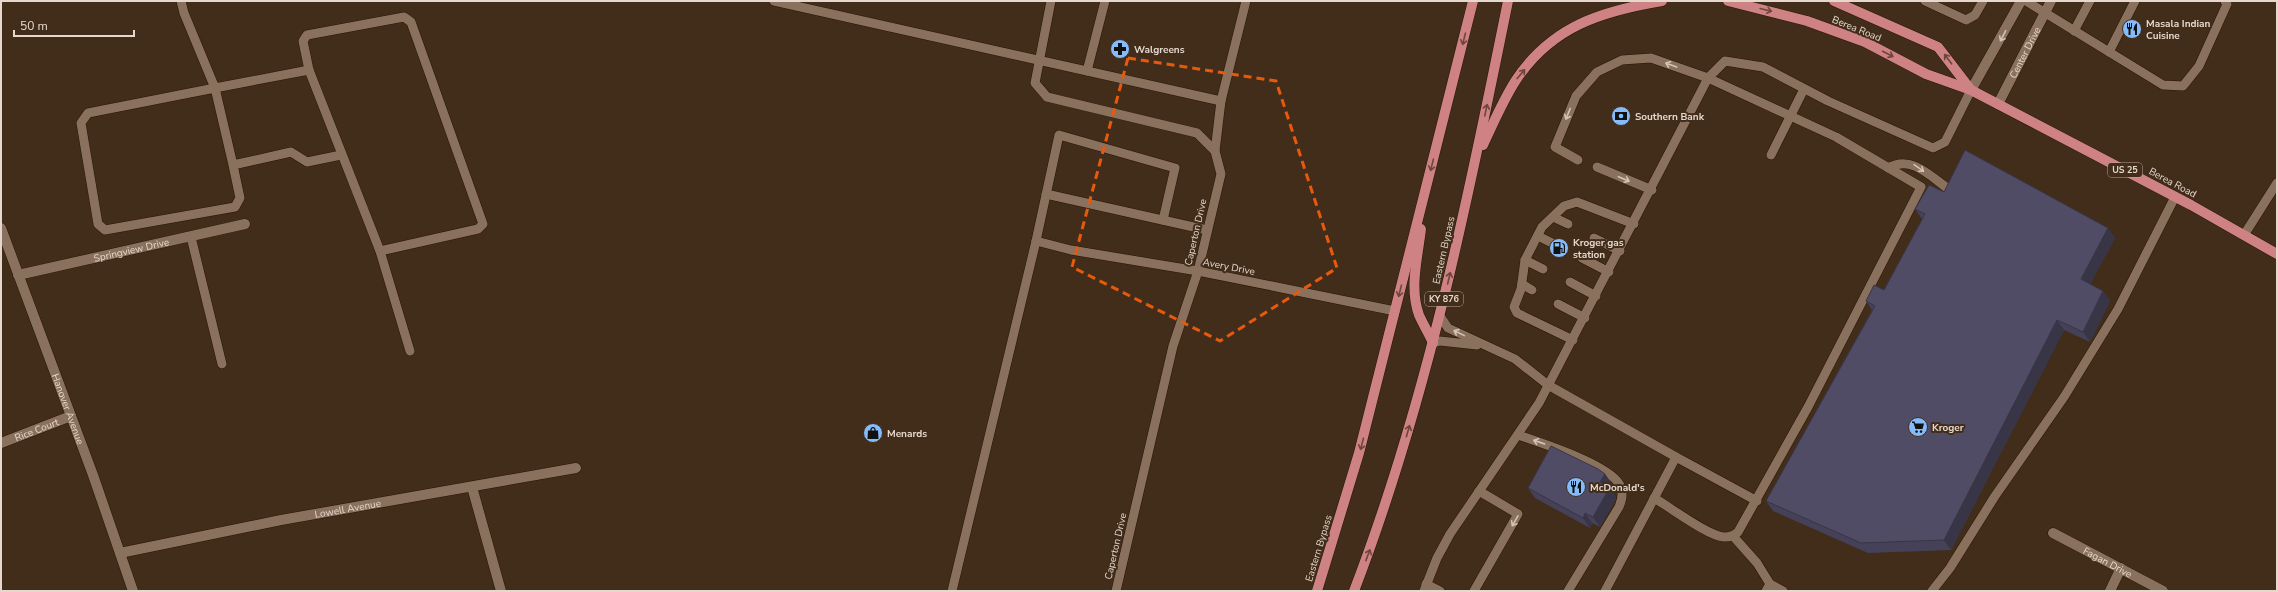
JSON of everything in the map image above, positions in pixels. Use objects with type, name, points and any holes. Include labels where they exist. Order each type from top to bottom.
[{"type":"main road","name":"Eastern Bypass","points":[[1317,591],[1359,453],[1473,1]]},
{"type":"main road","name":"Eastern Bypass","points":[[1354,591],[1380,524],[1434,343],[1476,158],[1508,1]]},
{"type":"main road","points":[[1476,158],[1516,80],[1533,59],[1553,41],[1573,27],[1594,17],[1614,10],[1662,1]]},
{"type":"main road","name":"Berea Road","points":[[1728,1],[1807,21],[1865,42],[1926,74],[1971,90],[2175,197],[2277,254]]},
{"type":"main road","name":"Berea Road","points":[[1834,1],[1938,47],[1971,90]]},
{"type":"main road","points":[[1427,183],[1414,285],[1419,315],[1434,343]]},
{"type":"street","points":[[1971,90],[2021,1]]},
{"type":"street","name":"Center Drive","points":[[1998,104],[2051,1]]},
{"type":"street","name":"Springview Drive","points":[[18,275],[245,224]]},
{"type":"street","name":"Hanover Avenue","points":[[1,228],[71,416],[133,591]]},
{"type":"street","name":"Rice Court","points":[[1,443],[71,416]]},
{"type":"street","name":"Lowell Avenue","points":[[120,553],[281,520],[576,468]]},
{"type":"street","points":[[472,487],[501,591]]},
{"type":"street","name":"Fagan Drive","points":[[2053,533],[2122,568],[2163,591]]},
{"type":"street","points":[[2110,591],[2122,568]]},
{"type":"lane","points":[[181,1],[184,13],[215,88],[240,198],[235,207],[106,230],[98,224],[81,123],[88,113],[215,88],[309,70]]},
{"type":"lane","points":[[774,1],[1039,59],[1087,72],[1221,101]]},
{"type":"lane","points":[[1050,1],[1035,83],[1046,97],[1197,133],[1215,151]]},
{"type":"lane","points":[[1087,72],[1105,1]]},
{"type":"lane","points":[[1215,151],[1221,101],[1246,1]]},
{"type":"lane","points":[[1925,1],[1966,20],[1976,15],[1982,1]]},
{"type":"lane","points":[[2026,1],[2044,14],[2163,85],[2183,86],[2199,66],[2227,4],[2225,1]]},
{"type":"lane","points":[[2074,31],[2090,1]]},
{"type":"lane","points":[[2109,52],[2135,1]]},
{"type":"lane","points":[[380,251],[478,229],[483,224],[411,22],[404,17],[306,35],[303,41],[309,70],[341,155],[380,251],[410,351]]},
{"type":"lane","points":[[1578,160],[1555,147],[1576,96],[1597,72],[1622,60],[1651,58],[1708,78],[1836,137],[1921,187],[1808,407],[1740,528],[1733,536],[1723,537],[1711,532],[1654,498]]},
{"type":"lane","points":[[1440,591],[1425,588],[1450,534],[1518,435],[1548,385],[1652,190],[1708,78],[1725,61],[1763,68],[1804,89],[1933,148],[1945,142],[1971,90]]},
{"type":"lane","points":[[1771,155],[1804,89]]},
{"type":"lane","points":[[952,591],[1036,241],[1059,135],[1175,168],[1163,220]]},
{"type":"lane","name":"Caperton Drive","points":[[1116,591],[1173,346],[1198,271],[1221,174],[1215,151]]},
{"type":"lane","points":[[232,165],[291,152],[307,162],[341,155]]},
{"type":"lane","points":[[1888,168],[1897,162],[1912,164],[1947,188]]},
{"type":"lane","points":[[1597,167],[1652,190]]},
{"type":"lane","points":[[2244,235],[2276,186]]},
{"type":"lane","points":[[1046,194],[1207,230]]},
{"type":"lane","points":[[1932,591],[1950,568],[1995,496],[2064,397],[2118,309],[2175,197]]},
{"type":"lane","points":[[1573,340],[1517,313],[1514,307],[1522,284],[1525,260],[1542,227],[1564,206],[1577,202],[1634,224]]},
{"type":"lane","points":[[1553,217],[1568,224]]},
{"type":"lane","points":[[1538,236],[1554,244]]},
{"type":"lane","points":[[192,237],[222,364]]},
{"type":"lane","points":[[1594,238],[1620,251]]},
{"type":"lane","name":"Avery Drive","points":[[1036,241],[1071,250],[1198,271],[1395,311]]},
{"type":"lane","points":[[1582,258],[1609,272]]},
{"type":"lane","points":[[1525,260],[1543,269]]},
{"type":"lane","points":[[1570,282],[1596,296]]},
{"type":"lane","points":[[1522,284],[1532,290]]},
{"type":"lane","points":[[1558,304],[1585,318]]},
{"type":"lane","points":[[1440,316],[1448,328],[1483,346],[1515,359],[1548,385],[1756,501]]},
{"type":"lane","points":[[1434,343],[1440,341],[1483,346]]},
{"type":"lane","points":[[1518,435],[1559,449],[1607,473],[1617,481],[1623,498],[1568,591]]},
{"type":"lane","points":[[1605,591],[1676,457]]},
{"type":"lane","points":[[1474,591],[1518,514],[1480,491]]},
{"type":"lane","points":[[1733,536],[1757,563],[1768,588],[1782,591]]},
{"type":"highlighted area","points":[[1128,58],[1276,81],[1337,268],[1220,341],[1072,267]]},
{"type":"building","name":"Kroger","points":[[1965,150],[2108,228],[2081,279],[2103,291],[2083,332],[2057,320],[1944,540],[1861,543],[1766,501],[1875,306],[1866,301],[1874,285],[1884,290],[1925,214],[1915,209],[1929,185],[1944,192]]},
{"type":"building","name":"McDonald's","points":[[1551,446],[1598,469],[1605,474],[1600,482],[1609,487],[1609,489],[1593,517],[1585,513],[1583,518],[1528,488]]},
{"type":"place","name":"Masala Indian Cuisine","points":[[2132,29]]},
{"type":"place","name":"Walgreens","points":[[1120,49]]},
{"type":"place","name":"Southern Bank","points":[[1621,116]]},
{"type":"place","name":"Kroger gas station","points":[[1559,248]]},
{"type":"place","name":"Kroger","points":[[1918,427]]},
{"type":"place","name":"Menards","points":[[873,433]]},
{"type":"place","name":"McDonald's","points":[[1576,487]]}]
